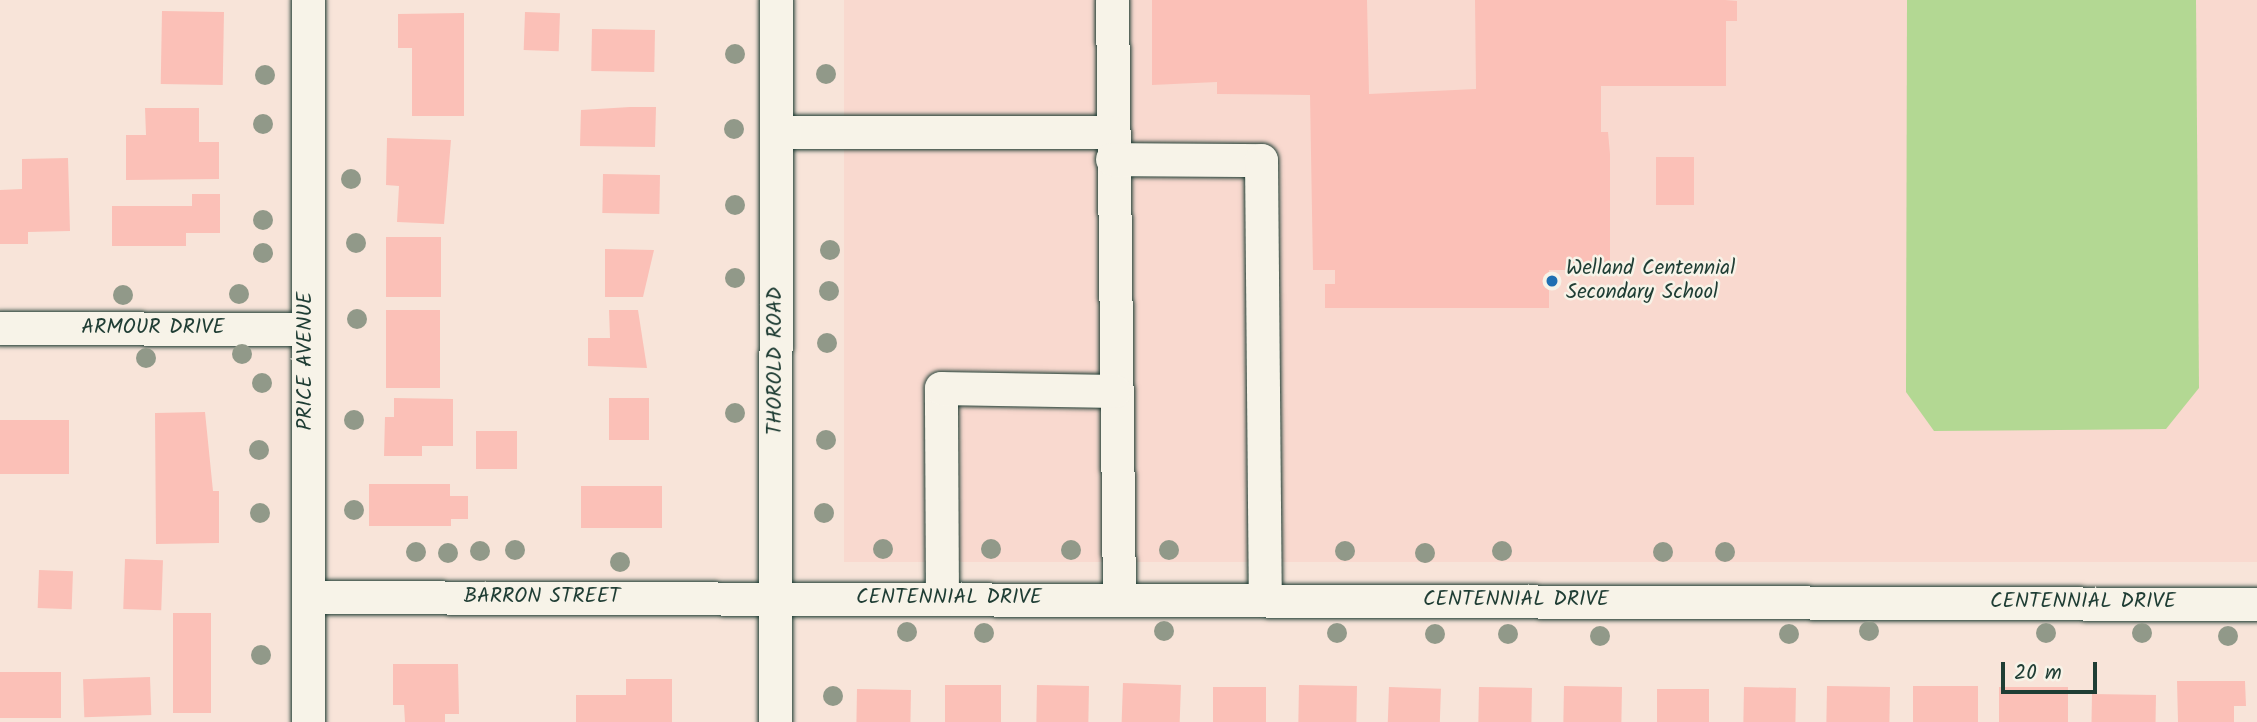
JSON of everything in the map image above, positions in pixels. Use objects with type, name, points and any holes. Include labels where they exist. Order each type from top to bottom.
[{"type":"street","name":"PRICE AVENUE","points":[[308,0],[308,722]]},
{"type":"street","name":"THOROLD ROAD","points":[[775,722],[776,0]]},
{"type":"street","points":[[1112,0],[1114,391],[1119,597]]},
{"type":"street","points":[[776,132],[1112,146],[1261,160],[1265,600]]},
{"type":"street","name":"ARMOUR DRIVE","points":[[0,328],[306,329]]},
{"type":"street","points":[[942,599],[941,388],[1114,391]]},
{"type":"street","name":"BARRON STREET","points":[[308,597],[775,597]]},
{"type":"street","name":"CENTENNIAL DRIVE","points":[[775,597],[2257,604]]},
{"type":"shaded area","name":"Welland Centennial Secondary School","points":[[844,0],[2257,0],[2257,562],[844,562]]},
{"type":"green space","points":[[1907,0],[2196,0],[2199,388],[2166,429],[1934,431],[1906,392]]},
{"type":"building","points":[[1152,0],[1367,0],[1369,94],[1476,89],[1475,0],[1725,0],[1737,1],[1737,21],[1726,21],[1726,86],[1601,86],[1601,132],[1608,132],[1610,154],[1610,270],[1549,270],[1549,308],[1325,308],[1325,284],[1335,284],[1335,270],[1313,270],[1310,95],[1217,94],[1217,82],[1152,85]]},
{"type":"building","points":[[162,11],[224,12],[223,85],[161,84]]},
{"type":"building","points":[[525,12],[560,13],[559,51],[524,50]]},
{"type":"building","points":[[464,13],[464,116],[412,116],[412,48],[398,48],[398,14]]},
{"type":"building","points":[[592,29],[655,30],[654,72],[591,71]]},
{"type":"building","points":[[656,107],[655,147],[580,146],[581,110]]},
{"type":"building","points":[[145,108],[199,108],[199,142],[219,142],[219,179],[126,180],[126,135],[146,135]]},
{"type":"building","points":[[387,138],[451,140],[444,224],[397,222],[399,186],[386,185]]},
{"type":"building","points":[[1656,157],[1694,157],[1694,205],[1656,205]]},
{"type":"building","points":[[68,158],[70,231],[28,232],[28,244],[0,244],[0,190],[22,189],[22,159]]},
{"type":"building","points":[[603,174],[660,175],[659,214],[602,213]]},
{"type":"building","points":[[192,194],[220,194],[220,233],[186,233],[186,246],[112,246],[112,206],[192,206]]},
{"type":"building","points":[[386,237],[441,237],[441,297],[386,297]]},
{"type":"building","points":[[605,249],[654,250],[643,297],[605,297]]},
{"type":"building","points":[[386,310],[440,310],[440,388],[386,388]]},
{"type":"building","points":[[609,310],[638,310],[647,368],[588,366],[588,338],[610,338]]},
{"type":"building","points":[[394,398],[453,399],[453,446],[422,446],[422,456],[384,456],[385,417],[394,417]]},
{"type":"building","points":[[609,398],[649,398],[649,440],[609,440]]},
{"type":"building","points":[[205,412],[213,491],[219,491],[219,543],[156,544],[155,413]]},
{"type":"building","points":[[0,420],[69,420],[69,474],[0,474]]},
{"type":"building","points":[[476,431],[517,431],[517,469],[476,469]]},
{"type":"building","points":[[369,484],[450,484],[450,496],[468,496],[468,519],[451,519],[451,526],[369,526]]},
{"type":"building","points":[[581,486],[662,486],[662,528],[581,528]]},
{"type":"building","points":[[125,559],[163,560],[161,610],[123,609]]},
{"type":"building","points":[[39,570],[73,571],[72,609],[38,608]]},
{"type":"building","points":[[173,613],[211,613],[211,713],[173,713]]},
{"type":"building","points":[[393,664],[458,664],[459,714],[445,714],[445,722],[405,722],[404,705],[393,705]]},
{"type":"building","points":[[0,672],[61,672],[61,718],[0,718]]},
{"type":"building","points":[[150,677],[151,715],[84,717],[83,679]]},
{"type":"building","points":[[626,679],[672,679],[672,722],[576,722],[576,695],[626,695]]},
{"type":"building","points":[[2177,681],[2245,681],[2246,706],[2234,706],[2234,722],[2178,722]]},
{"type":"building","points":[[1123,683],[1181,685],[1180,722],[1122,722]]},
{"type":"building","points":[[945,685],[1001,685],[1001,722],[945,722]]},
{"type":"building","points":[[1037,685],[1089,686],[1088,722],[1036,722]]},
{"type":"building","points":[[1299,685],[1357,686],[1356,722],[1298,722]]},
{"type":"building","points":[[1564,686],[1622,687],[1621,722],[1563,722]]},
{"type":"building","points":[[1827,686],[1890,687],[1889,722],[1826,722]]},
{"type":"building","points":[[1913,686],[1978,686],[1978,722],[1913,722]]},
{"type":"building","points":[[1213,687],[1266,687],[1266,722],[1213,722]]},
{"type":"building","points":[[1389,687],[1441,689],[1440,722],[1388,722]]},
{"type":"building","points":[[1479,687],[1532,688],[1531,722],[1478,722]]},
{"type":"building","points":[[1744,687],[1796,688],[1795,722],[1743,722]]},
{"type":"building","points":[[1999,687],[2068,687],[2068,722],[1999,722]]},
{"type":"building","points":[[857,689],[911,690],[910,722],[856,722]]},
{"type":"building","points":[[1657,689],[1709,689],[1709,722],[1657,722]]},
{"type":"building","points":[[2092,694],[2156,695],[2156,722],[2092,722]]},
{"type":"place","name":"Welland Centennial Secondary School","points":[[1552,281]]}]
